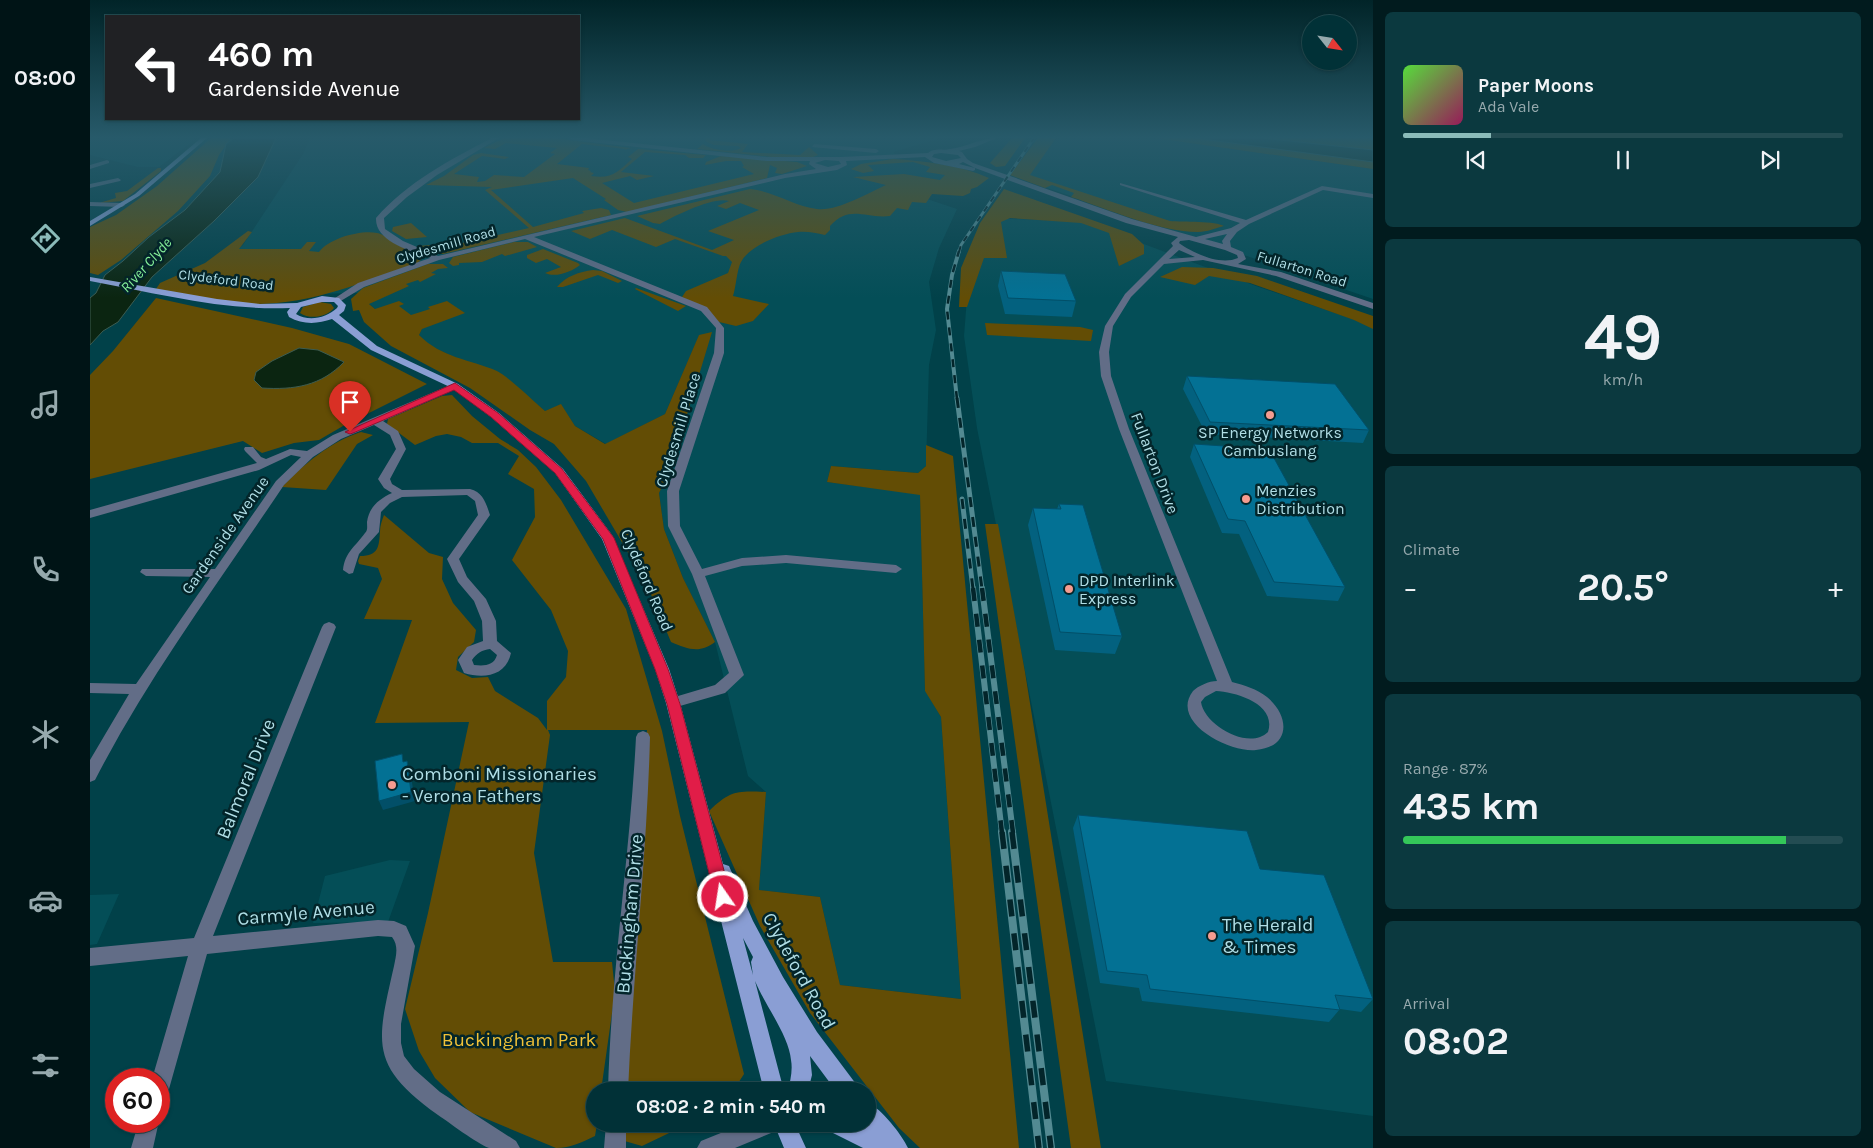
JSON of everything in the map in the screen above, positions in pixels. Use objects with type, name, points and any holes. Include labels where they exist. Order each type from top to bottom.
[{"type":"main road","points":[[90,224],[140,192]]},
{"type":"main road","name":"Clydeford Road","points":[[90,279],[153,291],[260,307],[298,305],[322,299],[336,300]]},
{"type":"main road","points":[[298,305],[291,312],[295,318],[318,320],[333,315],[342,309],[342,305],[336,300]]},
{"type":"main road","name":"Clydeford Road","points":[[333,315],[374,348],[455,386],[495,415],[559,471],[608,538],[662,669],[673,704],[772,1082]]},
{"type":"main road","name":"Clydeford Road","points":[[709,839],[755,945],[798,1022],[842,1082]]},
{"type":"main road","points":[[755,945],[764,982],[796,1038],[802,1067],[800,1082]]},
{"type":"main road","points":[[876,1123],[897,1148]]},
{"type":"main road","points":[[788,1132],[795,1148]]},
{"type":"main road","points":[[853,1132],[868,1139],[880,1148]]},
{"type":"street","points":[[410,192],[380,218],[380,226],[383,230],[410,246],[437,258]]},
{"type":"street","name":"Clydesmill Road","points":[[336,300],[361,285],[437,258],[719,192]]},
{"type":"street","points":[[1038,192],[1158,234],[1176,245],[1210,260]]},
{"type":"street","points":[[1048,192],[1130,221],[1187,238],[1197,239],[1234,230],[1246,222],[1314,192]]},
{"type":"street","points":[[1147,192],[1246,222]]},
{"type":"street","points":[[1345,192],[1373,196]]},
{"type":"street","points":[[90,204],[122,205]]},
{"type":"street","points":[[1228,248],[1226,241],[1234,230]]},
{"type":"street","name":"Clydesmill Place","points":[[526,237],[704,309],[720,328],[719,353],[673,491],[674,526],[698,574],[737,675],[720,689],[673,704]]},
{"type":"street","points":[[1176,245],[1178,239],[1187,238]]},
{"type":"street","name":"Fullarton Road","points":[[1197,239],[1228,248],[1272,268],[1373,302]]},
{"type":"street","name":"Fullarton Drive","points":[[1176,245],[1163,262],[1128,296],[1110,326],[1104,352],[1106,376],[1124,429],[1226,686]]},
{"type":"street","points":[[1223,262],[1239,261],[1242,258],[1240,254]]},
{"type":"street","points":[[1163,262],[1193,258],[1210,260]]},
{"type":"street","name":"Fullarton Road","points":[[1210,260],[1278,274],[1373,306]]},
{"type":"street","name":"Gardenside Avenue","points":[[90,776],[104,747],[140,689],[280,483],[309,455],[337,437],[455,386]]},
{"type":"street","points":[[374,420],[394,433],[401,449],[384,479],[388,486],[400,494]]},
{"type":"street","points":[[249,449],[257,459],[266,463]]},
{"type":"street","points":[[90,514],[246,471],[290,452],[309,455]]},
{"type":"street","points":[[348,570],[350,559],[357,547],[372,532],[372,517],[376,508],[386,500],[400,494],[470,492],[480,500],[484,515],[476,528],[461,543],[453,559],[462,579],[480,600],[488,621],[490,644]]},
{"type":"street","points":[[698,574],[742,562],[786,559],[896,569]]},
{"type":"street","points":[[146,572],[219,573]]},
{"type":"street","name":"Balmoral Drive","points":[[165,1068],[200,945],[329,627]]},
{"type":"street","points":[[1214,686],[1226,686],[1251,693],[1271,709],[1278,727],[1270,741],[1251,745],[1227,740],[1216,734],[1199,719],[1194,702],[1197,694],[1204,689],[1214,686]]},
{"type":"street","points":[[90,688],[140,689]]},
{"type":"street","name":"Buckingham Drive","points":[[618,1082],[623,994],[640,812],[643,737]]},
{"type":"street","name":"Carmyle Avenue","points":[[90,957],[378,928],[387,928],[400,932],[406,946],[391,1030],[391,1043],[398,1065],[406,1075],[437,1102],[509,1148]]},
{"type":"street","points":[[615,1148],[616,1132]]},
{"type":"street","points":[[708,1148],[749,1132]]},
{"type":"street","points":[[142,1148],[146,1133]]},
{"type":"shaded area","points":[[278,192],[934,192],[927,199],[957,209],[939,248],[929,282],[936,330],[929,365],[926,466],[918,473],[831,466],[827,482],[920,494],[925,690],[941,717],[961,999],[840,985],[820,897],[759,890],[766,792],[748,776],[715,642],[683,578],[664,529],[659,493],[676,459],[699,336],[665,414],[606,444],[575,426],[561,405],[545,411],[498,372],[463,361],[430,346],[419,335],[422,329],[402,333],[357,293],[312,294],[190,290],[243,245]]},
{"type":"shaded area","points":[[1058,192],[1373,192],[1373,299]]},
{"type":"shaded area","points":[[990,218],[1085,222],[1256,286],[1373,326],[1373,1116],[1106,1081],[977,428],[964,336],[969,272]]},
{"type":"shaded area","points":[[390,860],[410,861],[388,922],[313,923],[325,876]]},
{"type":"shaded area","points":[[119,894],[97,944],[90,945],[90,895]]},
{"type":"green space","points":[[135,192],[123,201],[99,203],[116,198],[115,193]]},
{"type":"green space","points":[[149,192],[196,192],[178,211],[121,260],[98,275],[90,273],[90,227],[116,215]]},
{"type":"green space","points":[[487,192],[493,192],[533,227],[584,213],[582,211],[601,208],[609,210],[611,215],[443,254],[434,253],[418,246],[446,244],[449,246],[529,228]]},
{"type":"green space","points":[[594,192],[616,192],[634,203],[681,192],[711,192],[627,212],[618,210],[604,200],[606,199]]},
{"type":"green space","points":[[739,192],[763,192],[817,209],[833,208],[872,192],[970,192],[963,196],[932,194],[926,203],[912,202],[908,210],[897,208],[890,216],[851,214],[844,216],[837,219],[830,226],[830,230],[825,235],[798,232],[766,241],[751,250],[741,262],[733,296],[769,304],[753,321],[736,326],[719,322],[704,308],[682,297],[686,291],[728,273],[732,262],[726,256],[675,239],[656,247],[612,230],[590,239],[571,231],[625,218],[712,250],[734,240],[708,231],[759,210],[740,203],[726,209],[717,206],[729,201],[722,200],[704,204],[660,224],[637,216]]},
{"type":"green space","points":[[1002,192],[1011,192],[1132,234],[1144,245],[1144,254],[1119,266],[1109,233],[1081,223],[1010,218],[1001,222],[1007,258],[984,258],[967,307],[959,307],[961,268],[980,223]]},
{"type":"green space","points":[[1070,192],[1080,192],[1170,221],[1207,222],[1224,226],[1198,232],[1167,228],[1134,219],[1071,197],[1074,193]]},
{"type":"green space","points":[[411,223],[427,237],[406,239],[392,231],[393,227]]},
{"type":"green space","points":[[248,231],[252,232],[239,249],[301,249],[307,242],[316,242],[309,251],[319,252],[338,239],[370,232],[386,237],[423,257],[418,263],[356,285],[295,301],[251,304],[227,302],[156,289],[160,283],[205,263]]},
{"type":"green space","points":[[514,242],[528,242],[537,247],[505,256],[502,254],[482,262],[459,263],[459,265],[453,266],[449,263],[453,257]]},
{"type":"green space","points":[[543,249],[580,265],[563,274],[545,273],[561,267],[547,259],[536,263],[527,258],[527,255]]},
{"type":"green space","points":[[428,264],[443,264],[448,268],[438,269],[431,273],[436,274],[420,282],[418,280],[406,284],[409,286],[369,304],[375,309],[399,301],[404,304],[399,306],[411,315],[447,301],[465,313],[422,329],[419,335],[437,349],[502,374],[545,411],[561,404],[575,426],[605,444],[665,414],[699,335],[712,332],[679,441],[676,459],[659,493],[664,529],[683,578],[715,642],[704,648],[693,649],[671,642],[647,585],[586,481],[554,444],[530,430],[470,388],[391,346],[364,322],[359,310],[353,311],[351,299],[363,288]]},
{"type":"green space","points":[[1182,267],[1213,268],[1257,276],[1373,316],[1373,329],[1354,320],[1250,283],[1209,276],[1195,285],[1160,277]]},
{"type":"green space","points":[[593,270],[602,271],[622,281],[618,283],[598,275],[563,287],[557,287],[573,275]]},
{"type":"green space","points":[[636,288],[686,306],[678,311]]},
{"type":"green space","points":[[156,298],[292,328],[349,344],[427,384],[319,440],[294,443],[262,453],[243,441],[90,479],[90,375],[113,351]]},
{"type":"green space","points":[[320,302],[331,304],[334,308],[327,314],[313,317],[300,313],[303,307]]},
{"type":"green space","points":[[985,323],[1080,327],[1093,330],[1091,341],[987,335]]},
{"type":"green space","name":"Buckingham Park","points":[[452,395],[472,416],[500,439],[518,450],[536,467],[561,500],[626,609],[662,731],[680,816],[744,1074],[739,1082],[625,1082],[640,812],[647,730],[548,730],[550,735],[534,853],[553,962],[612,962],[615,992],[602,1082],[586,1082],[586,1132],[596,1132],[595,1136],[567,1147],[556,1148],[470,1112],[435,1078],[419,1051],[405,1009],[428,913],[469,722],[375,723],[412,620],[364,619],[382,579],[378,568],[359,564],[358,561],[360,556],[371,554],[377,549],[384,515],[429,553],[443,557],[442,579],[453,603],[476,630],[474,642],[458,657],[456,670],[472,678],[488,677],[495,691],[538,718],[547,730],[547,701],[566,677],[568,651],[551,610],[512,560],[535,517],[534,489],[508,474],[519,456],[498,443],[472,443],[461,437],[447,434],[436,436],[415,445],[387,424],[388,419],[442,396]]},
{"type":"green space","points":[[361,432],[373,435],[357,444],[326,490],[282,487],[299,470],[328,448]]},
{"type":"green space","points":[[926,445],[953,456],[1019,1148],[920,1148],[899,1128],[876,1098],[876,1082],[863,1082],[810,1013],[760,926],[709,811],[723,799],[735,793],[766,792],[759,890],[820,897],[840,985],[961,999],[941,717],[925,691],[920,495],[827,482],[831,466],[918,473],[926,466]]},
{"type":"green space","points":[[985,524],[998,524],[1025,672],[1101,1148],[1071,1148]]},
{"type":"green space","points":[[622,1132],[671,1132],[642,1146],[621,1140]]},
{"type":"water","name":"River Clyde","points":[[202,192],[243,192],[152,277],[118,322],[103,331],[90,345],[90,298],[96,293],[105,275],[149,237],[185,210]]},
{"type":"water","points":[[299,348],[318,350],[344,362],[326,376],[306,385],[296,387],[262,388],[254,380],[256,372],[272,361]]},
{"type":"building","points":[[1001,271],[1065,274],[1076,301],[1008,298]]},
{"type":"building","name":"SP Energy Networks Cambuslang","points":[[1187,376],[1335,384],[1369,430],[1210,422]]},
{"type":"building","name":"Menzies Distribution","points":[[1194,444],[1269,449],[1345,587],[1274,582],[1245,521],[1228,519]]},
{"type":"building","name":"DPD Interlink Express","points":[[1059,504],[1083,505],[1122,636],[1060,632],[1033,508],[1061,509]]},
{"type":"building","name":"Comboni Missionaries - Verona Fathers","points":[[402,754],[403,762],[407,761],[411,792],[379,801],[375,761]]},
{"type":"building","name":"The Herald & Times","points":[[1078,815],[1247,831],[1260,869],[1324,875],[1373,999],[1335,995],[1340,1010],[1150,989],[1147,975],[1107,971]]},
{"type":"railway","points":[[959,252],[961,245],[997,192]]},
{"type":"railway","points":[[957,399],[947,309],[952,275],[959,251]]},
{"type":"railway","points":[[957,398],[982,589]]},
{"type":"railway","points":[[962,499],[973,589]]},
{"type":"railway","points":[[973,588],[1002,833]]},
{"type":"railway","points":[[982,588],[1013,833]]},
{"type":"railway","points":[[1002,832],[1039,1148]]},
{"type":"railway","points":[[1012,832],[1051,1148]]},
{"type":"place","name":"SP Energy Networks Cambuslang","points":[[1270,415]]},
{"type":"place","name":"Menzies Distribution","points":[[1246,499]]},
{"type":"place","name":"DPD Interlink Express","points":[[1069,589]]},
{"type":"place","name":"Comboni Missionaries - Verona Fathers","points":[[392,785]]},
{"type":"place","name":"The Herald & Times","points":[[1212,936]]},
{"type":"route","points":[[350,432],[455,386],[495,415],[559,471],[608,538],[662,669],[673,704],[723,897]]}]
